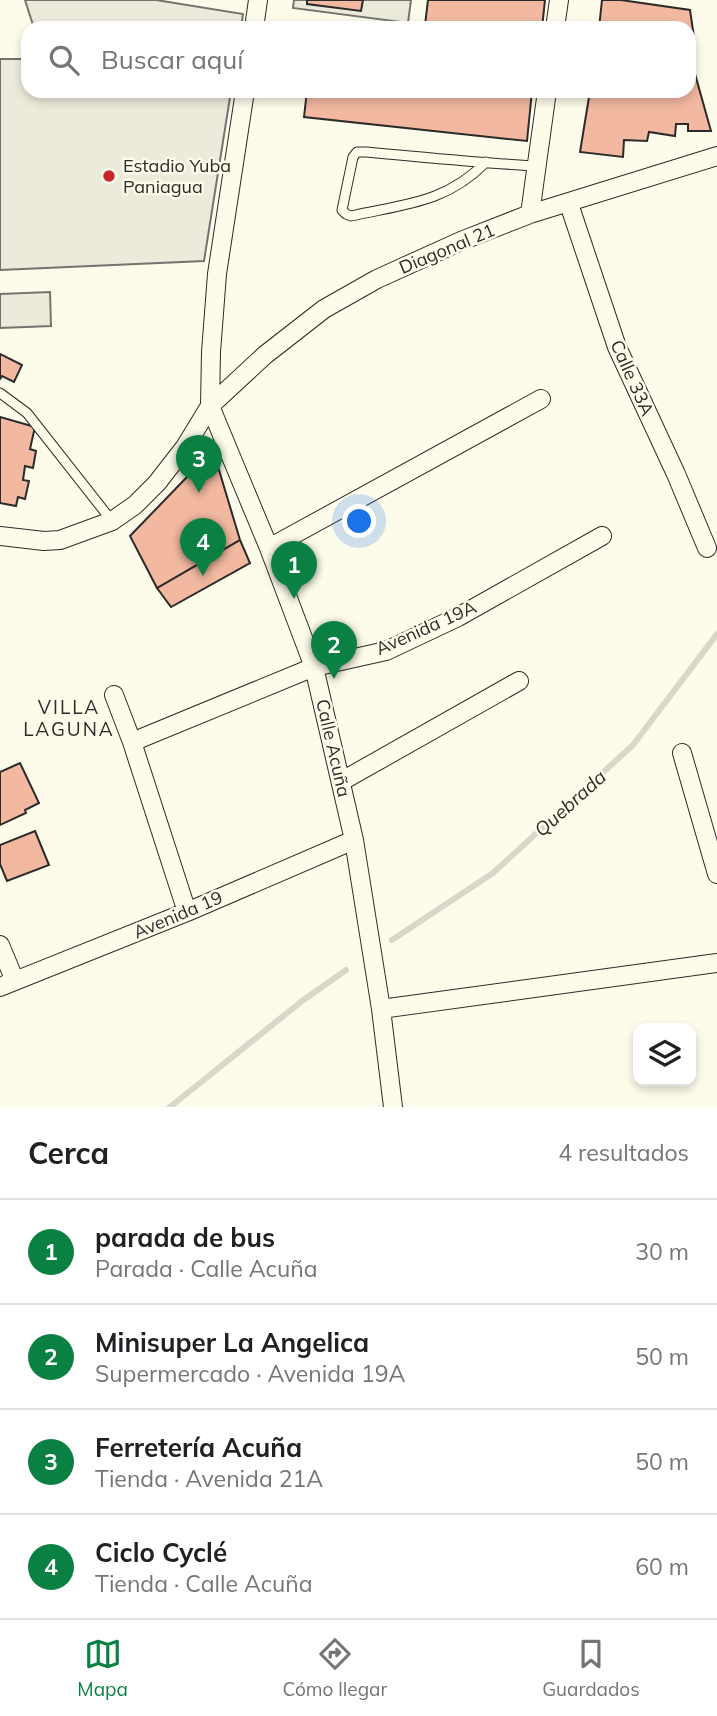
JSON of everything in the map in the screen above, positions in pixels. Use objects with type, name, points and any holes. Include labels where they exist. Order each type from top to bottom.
[{"type":"street","points":[[255,21],[258,0]]},
{"type":"street","points":[[556,21],[559,0]]},
{"type":"street","points":[[0,536],[52,541],[111,521],[135,505],[157,483],[185,447],[210,405],[217,274],[244,98]]},
{"type":"street","points":[[530,214],[546,98]]},
{"type":"street","name":"Diagonal 21","points":[[210,405],[265,355],[324,309],[377,279],[461,241],[530,214],[717,156]]},
{"type":"street","name":"Calle 33A","points":[[569,204],[617,347],[707,548]]},
{"type":"street","points":[[269,548],[541,399]]},
{"type":"street","name":"Calle Acuña","points":[[210,405],[314,667],[354,839],[381,1009],[393,1107]]},
{"type":"street","name":"Avenida 19A","points":[[132,742],[314,667],[386,650],[458,617],[602,536]]},
{"type":"street","points":[[342,781],[519,681]]},
{"type":"street","points":[[114,695],[187,912]]},
{"type":"street","points":[[682,753],[717,874]]},
{"type":"street","name":"Avenida 19","points":[[7,984],[187,912],[354,839]]},
{"type":"street","points":[[0,945],[7,984]]},
{"type":"street","points":[[381,1009],[717,963]]},
{"type":"lane","points":[[486,162],[471,178],[431,199],[351,216],[342,210],[353,157],[357,152],[486,162],[536,166]]},
{"type":"lane","points":[[0,393],[27,412],[111,521]]},
{"type":"shaded area","points":[[25,0],[156,0],[243,14],[242,21],[32,21]]},
{"type":"shaded area","points":[[294,0],[411,0],[408,21],[293,8]]},
{"type":"shaded area","name":"Estadio Yuba Paniagua","points":[[0,59],[21,59],[21,98],[230,98],[204,261],[0,270]]},
{"type":"shaded area","points":[[50,292],[51,326],[0,328],[0,294]]},
{"type":"building","points":[[307,0],[363,0],[361,11],[307,4]]},
{"type":"building","points":[[428,0],[545,0],[543,21],[425,21]]},
{"type":"building","points":[[602,0],[621,0],[690,10],[692,21],[600,21]]},
{"type":"building","points":[[696,78],[711,131],[688,131],[688,124],[676,124],[675,136],[649,132],[647,141],[624,140],[623,157],[580,152],[589,98],[696,98]]},
{"type":"building","points":[[306,98],[531,98],[527,141],[304,117]]},
{"type":"building","points":[[0,354],[22,365],[14,382],[2,376],[0,379]]},
{"type":"building","points":[[0,417],[35,427],[30,449],[36,451],[33,468],[25,466],[23,480],[29,481],[25,499],[18,497],[16,506],[0,503]]},
{"type":"building","points":[[213,450],[240,540],[157,588],[130,536]]},
{"type":"building","points":[[240,540],[250,563],[171,607],[157,588]]},
{"type":"building","points":[[20,763],[39,803],[25,810],[26,813],[0,825],[0,772]]},
{"type":"building","points":[[35,831],[49,865],[7,881],[0,864],[0,845]]},
{"type":"waterway","name":"Quebrada","points":[[392,940],[493,873],[633,745],[717,634]]},
{"type":"waterway","name":"Quebrada","points":[[170,1107],[302,1001],[346,970]]},
{"type":"place","name":"Estadio Yuba Paniagua","points":[[109,176]]},
{"type":"place","name":"Ferretería Acuña","points":[[199,493]]},
{"type":"place","name":"Ciclo Cyclé","points":[[203,576]]},
{"type":"place","name":"parada de bus","points":[[294,599]]},
{"type":"place","name":"Minisuper La Angelica","points":[[334,679]]},
{"type":"district","name":"VILLA LAGUNA","points":[[69,718]]}]
